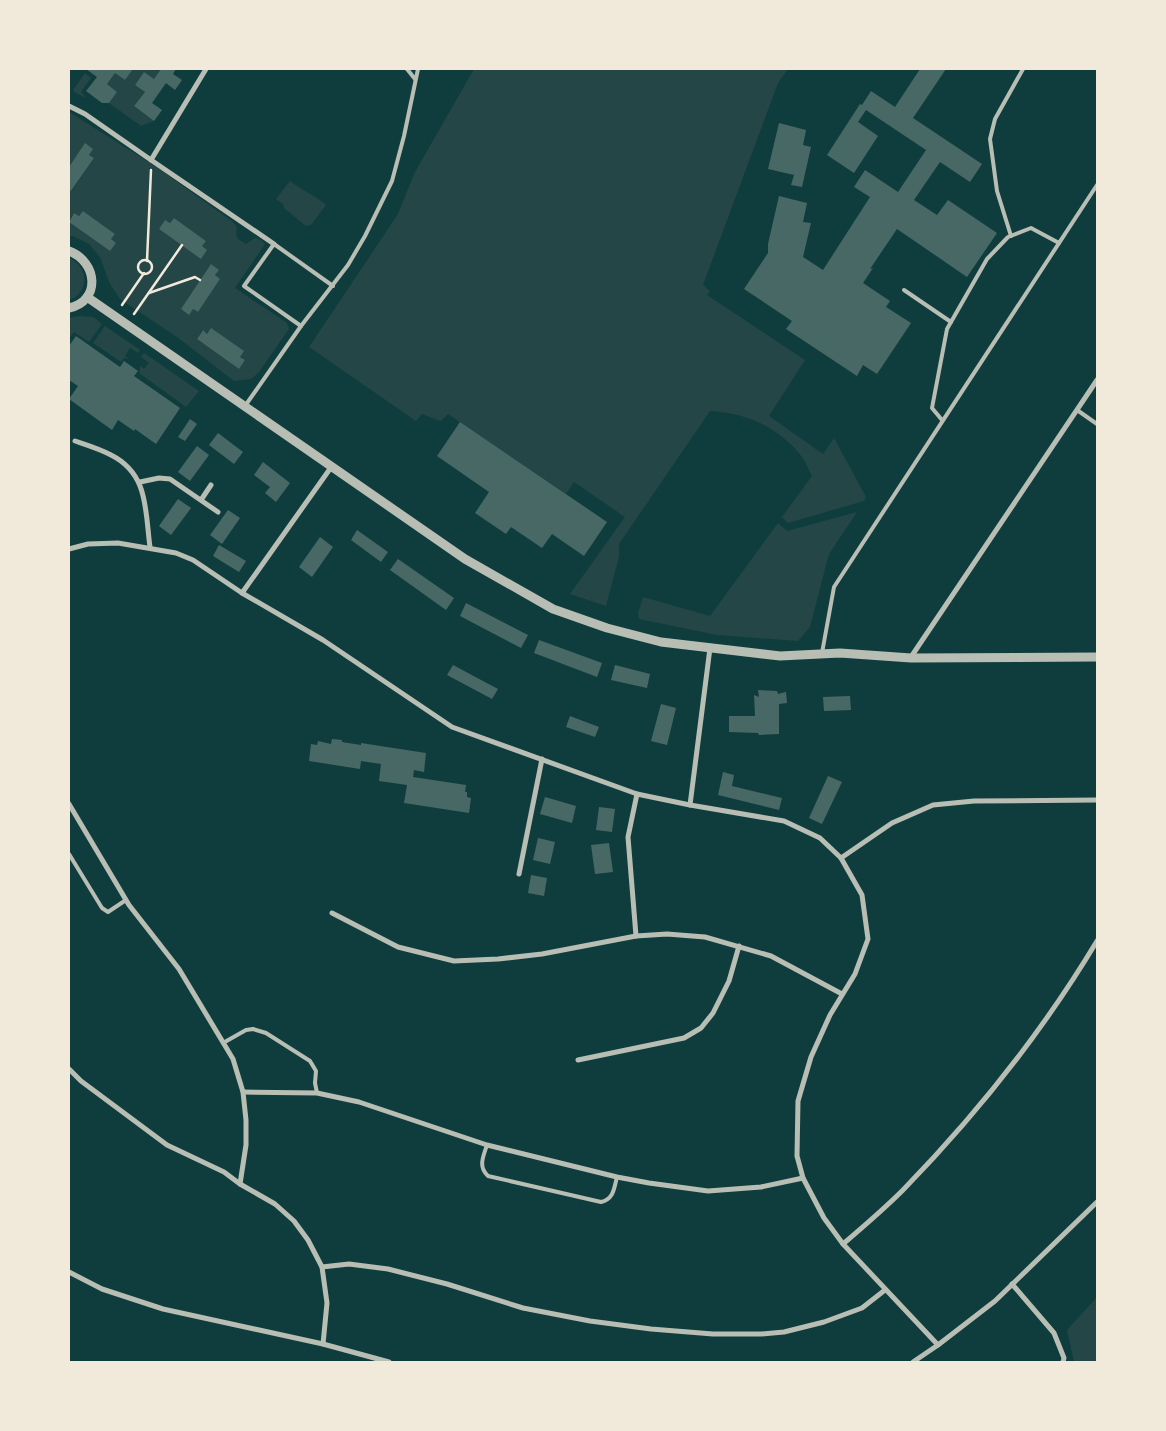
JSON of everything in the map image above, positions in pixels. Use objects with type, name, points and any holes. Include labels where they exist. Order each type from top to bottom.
[{"type":"street","points":[[153,161],[206,69]]},
{"type":"street","points":[[69,106],[85,114],[274,244]]},
{"type":"street","points":[[69,252],[77,254],[84,260],[90,269],[92,278],[91,288],[87,297],[80,304],[69,308]]},
{"type":"street","points":[[87,297],[465,559],[553,609],[608,628],[661,642],[780,656],[840,653],[911,658],[1097,656]]},
{"type":"street","points":[[911,658],[1097,380]]},
{"type":"street","points":[[75,441],[112,455],[125,464],[140,482],[150,547]]},
{"type":"street","points":[[242,593],[332,466]]},
{"type":"street","points":[[140,482],[159,478],[170,479],[218,512]]},
{"type":"street","points":[[201,500],[211,485]]},
{"type":"street","points":[[69,549],[88,544],[118,543],[176,553],[193,560],[242,593],[323,640],[452,727],[637,794],[784,821],[820,838],[841,858],[862,895],[868,939],[855,974],[830,1015],[811,1057],[798,1100],[797,1156],[803,1178],[824,1218],[843,1244],[938,1345]]},
{"type":"street","points":[[690,805],[710,648]]},
{"type":"street","points":[[519,874],[542,759]]},
{"type":"street","points":[[636,936],[628,837],[637,794]]},
{"type":"street","points":[[841,858],[892,823],[933,805],[974,801],[1097,800]]},
{"type":"street","points":[[69,804],[126,900],[179,969],[233,1059],[243,1092],[246,1120],[246,1145],[240,1184]]},
{"type":"street","points":[[332,913],[398,947],[454,961],[542,954],[636,936],[667,934],[705,937],[771,956],[842,994]]},
{"type":"street","points":[[843,1244],[902,1191],[957,1131],[1023,1052],[1075,978],[1097,941]]},
{"type":"street","points":[[578,1060],[684,1038],[701,1028],[713,1013],[729,981],[739,946]]},
{"type":"street","points":[[69,1069],[81,1081],[166,1145],[224,1172],[240,1184],[275,1204],[294,1221],[308,1240],[322,1267],[326,1304],[323,1344]]},
{"type":"street","points":[[243,1092],[317,1093],[359,1102],[486,1145],[617,1177],[708,1191],[762,1187],[803,1178]]},
{"type":"street","points":[[913,1362],[995,1301],[1097,1202]]},
{"type":"street","points":[[322,1267],[349,1264],[388,1269],[447,1284],[523,1308],[580,1319],[651,1329],[713,1334],[784,1332],[816,1324],[862,1308],[886,1290]]},
{"type":"street","points":[[69,1272],[102,1288],[163,1308],[323,1344],[389,1362]]},
{"type":"street","points":[[1012,1284],[1054,1333],[1064,1358],[1063,1362]]},
{"type":"lane","points":[[407,69],[415,79]]},
{"type":"lane","points":[[246,406],[301,326],[333,286],[365,236],[392,181],[404,136],[418,69]]},
{"type":"lane","points":[[1011,236],[997,192],[990,140],[995,119],[1023,69]]},
{"type":"lane","points":[[821,655],[834,587],[1097,185]]},
{"type":"lane","points":[[942,420],[930,406],[947,329],[987,259],[1008,237],[1031,228],[1059,243]]},
{"type":"lane","points":[[301,326],[244,286],[274,244],[333,286]]},
{"type":"lane","points":[[904,290],[951,322]]},
{"type":"lane","points":[[1077,410],[1097,424]]},
{"type":"lane","points":[[69,854],[102,908],[108,912],[126,900]]},
{"type":"lane","points":[[223,1043],[246,1030],[253,1029],[266,1034],[310,1060],[316,1070],[315,1083],[317,1093]]},
{"type":"lane","points":[[486,1145],[481,1166],[482,1171],[488,1176],[601,1202],[608,1200],[613,1195],[617,1177]]},
{"type":"path","points":[[122,305],[144,273],[149,272],[151,268],[151,264],[147,260],[151,169],[153,161]]},
{"type":"path","points":[[134,314],[182,245]]},
{"type":"path","points":[[144,273],[139,270],[138,266],[141,261],[147,260]]},
{"type":"path","points":[[148,293],[194,277],[200,280]]},
{"type":"shaded area","points":[[133,69],[161,69],[154,79],[144,72],[135,85],[145,92],[134,106],[154,121],[141,126],[109,103],[117,92],[107,84],[115,73],[125,80]]},
{"type":"shaded area","points":[[474,69],[788,69],[778,83],[703,285],[710,291],[707,295],[805,360],[769,416],[823,454],[834,438],[866,497],[864,501],[788,523],[782,517],[812,476],[801,455],[770,428],[748,418],[710,411],[619,544],[619,557],[606,606],[570,594],[625,517],[574,482],[566,494],[448,414],[440,421],[422,414],[416,421],[309,347],[398,214],[415,172]]},
{"type":"shaded area","points":[[85,73],[91,78],[81,92],[84,97],[73,90]]},
{"type":"shaded area","points":[[69,112],[158,168],[233,222],[237,227],[236,235],[239,240],[246,244],[255,238],[265,244],[235,288],[287,323],[289,329],[259,372],[251,379],[234,381],[177,337],[120,299],[109,282],[100,257],[89,244],[69,236],[69,222],[110,251],[116,243],[111,239],[115,234],[83,211],[79,216],[74,213],[69,220],[69,189],[72,191],[94,158],[89,155],[92,149],[85,144],[69,167]],"holes":[[[174,218],[206,241],[202,246],[207,250],[201,258],[159,229],[165,220],[170,223]],[[211,265],[219,270],[215,275],[220,279],[198,312],[193,309]],[[202,330],[245,360],[239,369],[197,339]]]},
{"type":"shaded area","points":[[290,181],[326,205],[311,225],[306,226],[276,199]]},
{"type":"shaded area","points":[[69,258],[80,267],[83,273],[84,286],[76,297],[69,300]]},
{"type":"shaded area","points":[[79,316],[93,317],[102,324],[89,342],[74,332],[69,338],[69,318]]},
{"type":"shaded area","points":[[105,326],[140,350],[138,353],[130,348],[125,356],[129,359],[124,358],[121,362],[93,343]]},
{"type":"shaded area","points":[[144,353],[199,391],[186,407],[139,373],[140,366],[144,369],[149,363],[141,357]]},
{"type":"shaded area","points":[[857,512],[829,554],[810,627],[798,641],[717,635],[639,619],[638,613],[643,597],[710,616],[778,523],[787,531]]},
{"type":"shaded area","points":[[1097,1297],[1097,1362],[1074,1362],[1067,1330]]},
{"type":"building","points":[[86,69],[133,69],[125,80],[115,73],[107,84],[117,92],[109,103],[102,103],[86,91],[97,77]]},
{"type":"building","points":[[161,69],[176,69],[173,74],[182,80],[175,90],[166,83],[152,103],[162,110],[154,121],[134,106],[145,92],[135,85],[144,72],[154,79]]},
{"type":"building","points":[[920,69],[946,69],[913,118],[982,164],[970,182],[940,162],[914,200],[937,215],[948,200],[997,233],[967,277],[897,229],[870,269],[873,268],[863,283],[890,301],[886,307],[911,323],[877,374],[863,365],[857,376],[786,329],[792,321],[744,289],[768,253],[768,244],[779,196],[807,203],[803,222],[811,223],[803,257],[823,270],[870,197],[854,187],[865,170],[898,192],[926,150],[866,110],[858,122],[878,136],[854,173],[827,155],[860,104],[862,105],[871,91],[895,107]]},
{"type":"building","points":[[779,123],[806,130],[803,145],[811,147],[802,187],[791,185],[794,175],[768,169]]},
{"type":"building","points":[[85,143],[93,149],[89,155],[94,158],[71,191],[69,189],[69,167]]},
{"type":"building","points":[[83,211],[115,234],[111,239],[116,243],[110,251],[69,222],[74,213],[79,216]]},
{"type":"building","points":[[174,218],[206,241],[202,246],[207,250],[201,259],[159,229],[165,220],[170,223]]},
{"type":"building","points":[[211,264],[219,270],[215,275],[220,279],[198,312],[193,309],[189,315],[181,309]]},
{"type":"building","points":[[211,328],[244,351],[240,357],[245,360],[239,369],[197,339],[203,330],[207,334]]},
{"type":"building","points":[[76,336],[120,367],[124,361],[138,371],[134,376],[180,408],[156,444],[118,420],[112,430],[69,399],[78,386],[69,380],[69,346]]},
{"type":"building","points":[[190,419],[197,424],[185,441],[178,437]]},
{"type":"building","points":[[460,422],[607,522],[584,556],[552,534],[542,548],[511,527],[506,534],[475,513],[489,492],[437,456]]},
{"type":"building","points":[[218,433],[243,452],[234,464],[209,445]]},
{"type":"building","points":[[197,446],[209,455],[190,481],[178,472]]},
{"type":"building","points":[[263,462],[290,483],[276,502],[265,493],[270,487],[254,475]]},
{"type":"building","points":[[178,499],[191,508],[171,535],[159,526]]},
{"type":"building","points":[[228,510],[240,518],[222,544],[210,535]]},
{"type":"building","points":[[357,530],[388,552],[381,562],[351,540]]},
{"type":"building","points":[[320,537],[333,547],[312,577],[299,567]]},
{"type":"building","points":[[219,545],[246,561],[239,572],[213,556]]},
{"type":"building","points":[[398,559],[454,598],[446,610],[390,570]]},
{"type":"building","points":[[466,603],[528,635],[521,648],[460,616]]},
{"type":"building","points":[[539,640],[602,663],[597,677],[534,653]]},
{"type":"building","points":[[453,665],[498,689],[492,699],[447,675]]},
{"type":"building","points":[[615,665],[650,674],[647,688],[611,680]]},
{"type":"building","points":[[758,690],[777,691],[778,694],[786,692],[787,703],[779,704],[779,734],[759,735],[758,733],[729,732],[729,716],[755,716],[754,695],[759,697]]},
{"type":"building","points":[[850,696],[851,710],[824,711],[823,697]]},
{"type":"building","points":[[661,704],[676,708],[667,745],[651,741]]},
{"type":"building","points":[[570,716],[599,727],[595,737],[566,727]]},
{"type":"building","points":[[332,739],[361,745],[361,743],[426,753],[424,772],[414,770],[413,777],[466,785],[465,792],[467,792],[467,797],[471,798],[469,813],[404,803],[407,785],[379,781],[381,764],[361,761],[360,769],[309,761],[311,744],[317,745],[318,741],[331,744]]},
{"type":"building","points":[[723,772],[734,775],[732,786],[782,798],[779,810],[718,795]]},
{"type":"building","points":[[828,776],[842,782],[822,824],[809,818]]},
{"type":"building","points":[[545,797],[576,806],[572,823],[540,814]]},
{"type":"building","points":[[599,807],[615,809],[612,832],[596,830]]},
{"type":"building","points":[[538,838],[555,842],[550,864],[533,860]]},
{"type":"building","points":[[609,843],[613,872],[595,874],[591,845]]},
{"type":"building","points":[[531,875],[547,878],[544,896],[528,893]]}]
